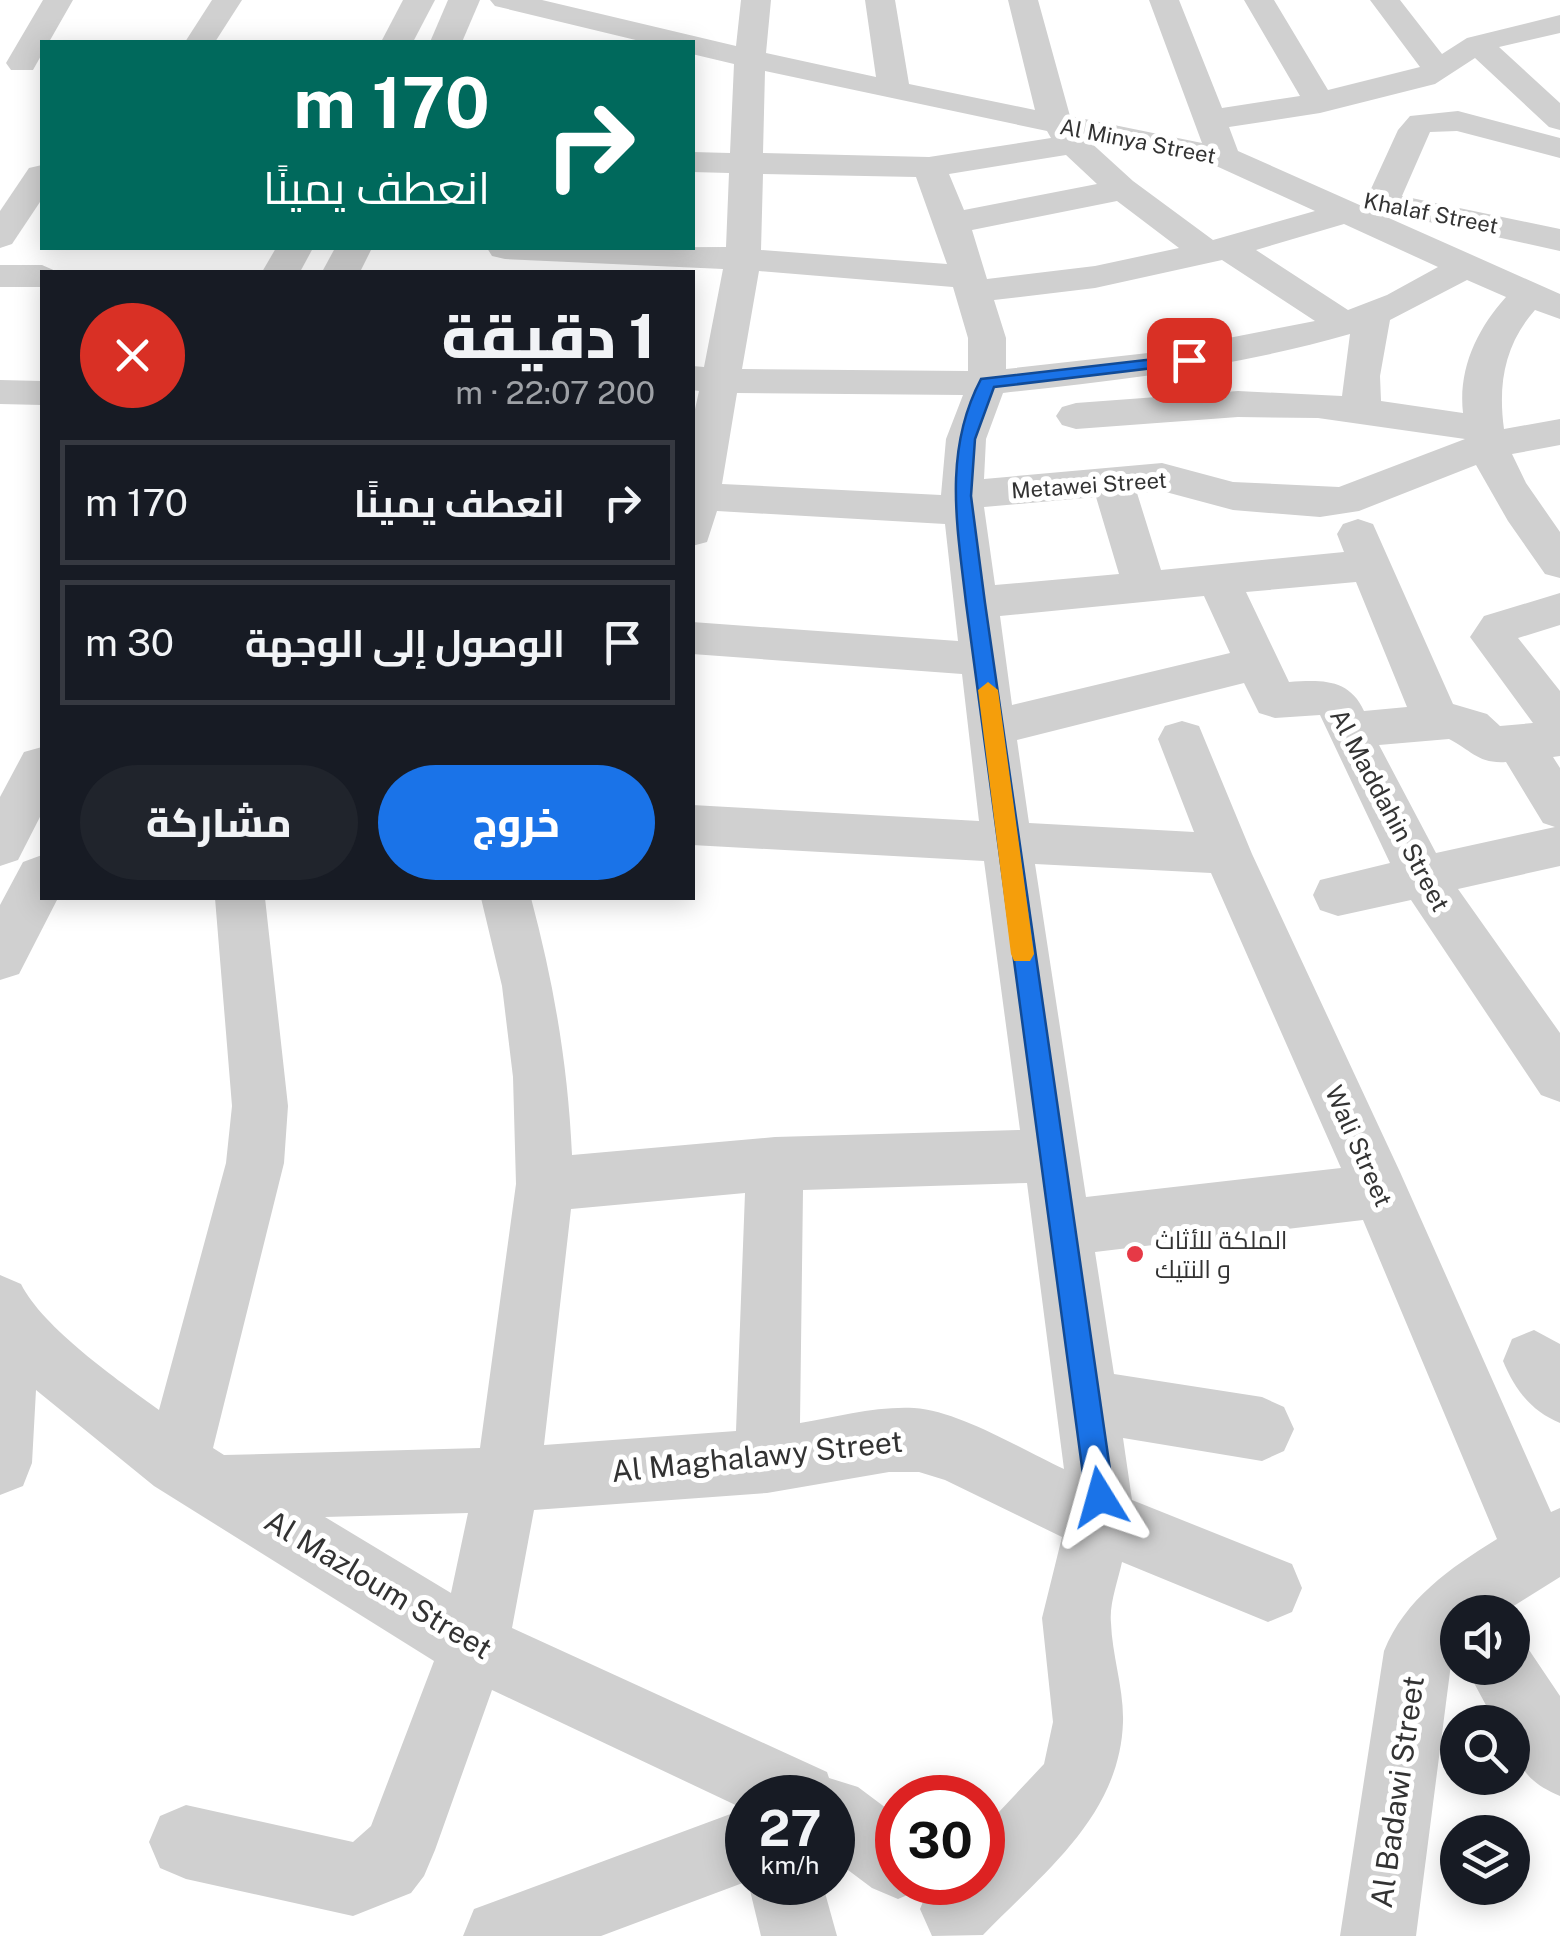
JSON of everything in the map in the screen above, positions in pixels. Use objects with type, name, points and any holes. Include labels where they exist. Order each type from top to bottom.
[{"type":"street","points":[[22,63],[58,0]]},
{"type":"street","points":[[201,40],[226,0]]},
{"type":"street","points":[[399,40],[420,0]]},
{"type":"street","points":[[447,40],[464,0]]},
{"type":"street","points":[[506,0],[673,40]]},
{"type":"street","points":[[695,508],[708,379],[743,260],[750,59],[756,0]]},
{"type":"street","points":[[880,0],[894,91]]},
{"type":"street","points":[[1023,0],[1066,135],[1126,189],[1217,250],[1359,319]]},
{"type":"street","points":[[1164,0],[1224,157]]},
{"type":"street","points":[[1259,0],[1320,103]]},
{"type":"street","points":[[1385,0],[1439,72]]},
{"type":"street","points":[[1210,120],[1320,103],[1439,72],[1504,23],[1560,24]]},
{"type":"street","points":[[1478,44],[1547,94],[1560,120]]},
{"type":"street","name":"Al Minya Street","points":[[695,47],[1066,135],[1224,157],[1302,189]]},
{"type":"street","points":[[545,250],[743,260],[972,284],[1095,277],[1217,250],[1366,207],[1421,123],[1458,121],[1560,148]]},
{"type":"street","points":[[695,162],[929,166],[1066,135]]},
{"type":"street","points":[[929,166],[952,223],[988,338],[987,383],[966,439],[964,503],[1007,844],[1100,1497],[1099,1520],[1076,1618],[1088,1722],[1077,1780],[1058,1805],[953,1909]]},
{"type":"street","points":[[0,174],[40,176]]},
{"type":"street","points":[[0,237],[40,179]]},
{"type":"street","points":[[952,223],[1126,189]]},
{"type":"street","name":"Khalaf Street","points":[[1302,189],[1366,207],[1560,240]]},
{"type":"street","points":[[1366,207],[1545,301],[1496,336],[1480,392],[1485,438],[1518,504],[1560,563]]},
{"type":"street","points":[[708,379],[835,384],[987,383],[1221,355],[1359,319],[1469,264]]},
{"type":"street","points":[[0,276],[40,276]]},
{"type":"street","points":[[1359,319],[1361,410]]},
{"type":"street","points":[[0,392],[40,393]]},
{"type":"street","points":[[1145,587],[1080,458],[1238,404],[1361,410],[1485,438]]},
{"type":"street","name":"Metawei Street","points":[[695,508],[964,503],[1080,458],[1174,478],[1206,490],[1320,503],[1344,501],[1485,438],[1560,432]]},
{"type":"street","points":[[1186,449],[1206,490]]},
{"type":"street","points":[[1344,501],[1437,722]]},
{"type":"street","points":[[976,603],[1371,565]]},
{"type":"street","name":"Al Maddahin Street","points":[[1218,580],[1274,701],[1328,698],[1338,704],[1378,798],[1420,876],[1465,946],[1560,1076]]},
{"type":"street","points":[[1560,609],[1500,628],[1492,636],[1546,735],[1560,809]]},
{"type":"street","points":[[695,638],[984,659]]},
{"type":"street","points":[[993,728],[1256,663]]},
{"type":"street","points":[[1348,730],[1463,723],[1490,745],[1546,735]]},
{"type":"street","name":"Wali Street","points":[[1182,740],[1227,854],[1380,1192],[1548,1547]]},
{"type":"street","points":[[0,845],[40,770]]},
{"type":"street","points":[[695,825],[1227,854]]},
{"type":"street","points":[[1338,895],[1560,846]]},
{"type":"street","points":[[0,957],[40,881]]},
{"type":"street","points":[[196,1475],[255,1163],[260,1106],[240,900]]},
{"type":"street","points":[[186,1842],[353,1879],[385,1867],[398,1850],[474,1646],[508,1480],[545,1184],[541,1077],[528,986],[506,900]]},
{"type":"street","points":[[545,1184],[775,1164],[1050,1156]]},
{"type":"street","points":[[767,1461],[775,1164]]},
{"type":"street","points":[[1061,1228],[1380,1192]]},
{"type":"street","points":[[0,1463],[4,1315]]},
{"type":"street","name":"Al Mazloum Street","points":[[4,1315],[87,1396],[196,1475],[474,1646],[742,1775]]},
{"type":"street","points":[[1086,1401],[1262,1429]]},
{"type":"street","name":"Al Maghalawy Street","points":[[196,1475],[508,1480],[767,1461],[889,1440],[919,1440],[954,1451],[1099,1520],[1268,1588]]},
{"type":"street","name":"Al Badawi Street","points":[[1482,1595],[1548,1547]]},
{"type":"street","name":"Al Badawi Street","points":[[1378,1936],[1418,1651],[1440,1624]]},
{"type":"street","points":[[1511,1685],[1560,1760]]},
{"type":"street","points":[[501,1936],[725,1853]]},
{"type":"street","points":[[791,1905],[799,1936]]},
{"type":"slow traffic","points":[[988,690],[1022,954]]},
{"type":"place","name":"الملكة للأثاث و النتيك","points":[[1135,1254]]},
{"type":"route","points":[[1100,1497],[962,496],[966,439],[987,383],[1189,360]]}]
